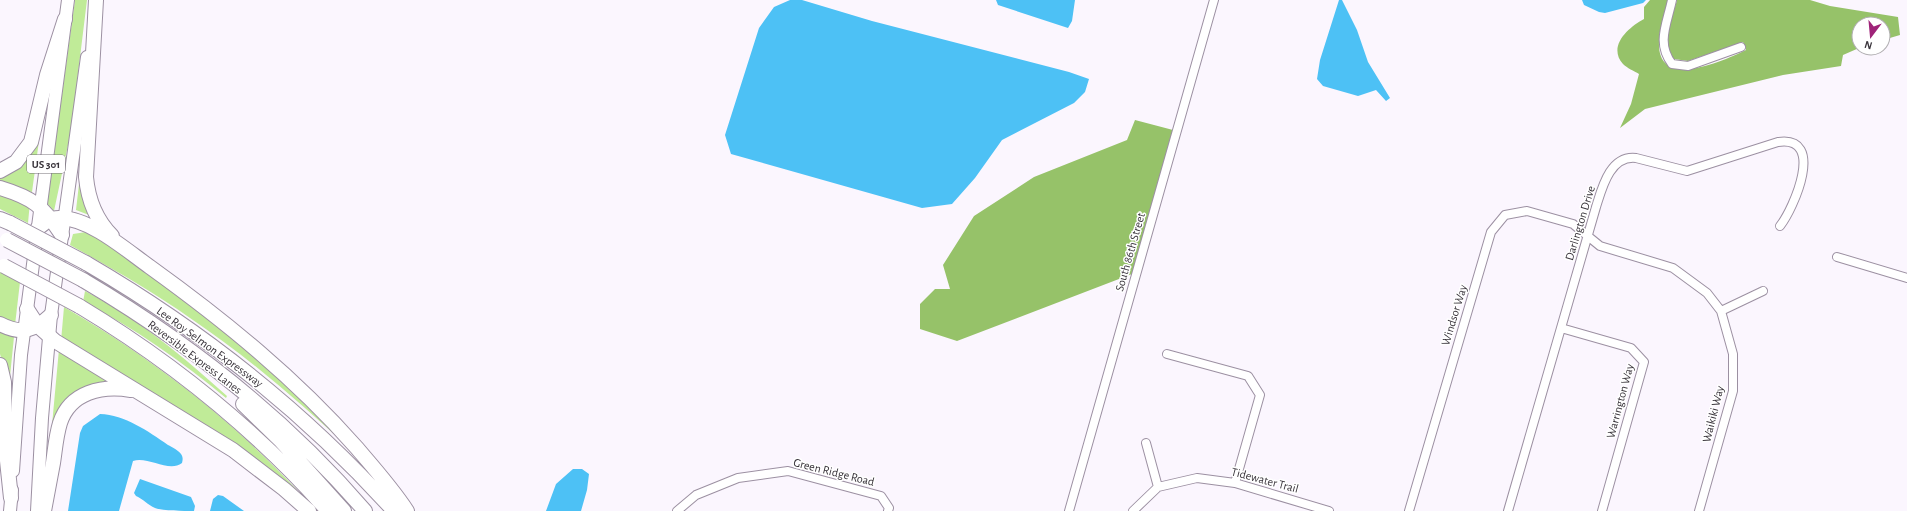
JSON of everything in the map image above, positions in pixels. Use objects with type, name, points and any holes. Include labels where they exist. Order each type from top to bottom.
[{"type":"highway","points":[[95,0],[86,161],[87,185],[90,200],[99,220],[122,247]]},
{"type":"highway","points":[[0,172],[16,162],[30,142],[47,75],[65,19]]},
{"type":"highway","points":[[0,188],[23,195],[58,219],[88,226],[122,247],[196,300],[278,368],[310,398],[352,443],[388,485],[407,511]]},
{"type":"highway","points":[[37,229],[58,219]]},
{"type":"highway","points":[[58,219],[62,235]]},
{"type":"highway","name":"Lee Roy Selmon Expressway","points":[[5,221],[86,263],[162,311],[248,373],[320,435],[365,479],[394,511]]},
{"type":"highway","name":"Reversible Express Lanes","points":[[4,239],[83,280],[149,322],[211,367],[286,430],[365,511]]},
{"type":"highway","points":[[2,265],[80,306],[147,349],[211,398],[268,448],[328,511]]},
{"type":"highway","points":[[27,309],[38,326],[49,337],[233,450],[284,489],[309,511]]},
{"type":"highway","points":[[0,324],[12,330],[24,331],[38,326],[51,315]]},
{"type":"highway","points":[[0,365],[4,382],[5,442],[11,505]]},
{"type":"highway","points":[[211,367],[236,398],[281,441],[344,511]]},
{"type":"highway","points":[[44,511],[58,428],[68,407],[83,395],[98,389],[117,388],[136,391]]},
{"type":"main road","name":"US 301","points":[[11,505],[17,400],[24,331],[68,0]]},
{"type":"main road","name":"US 301","points":[[58,219],[95,0]]},
{"type":"main road","points":[[36,511],[51,315],[62,235]]},
{"type":"street","name":"South 86th Street","points":[[1069,511],[1214,0]]},
{"type":"street","points":[[1672,0],[1662,42],[1665,54],[1672,64],[1688,66],[1741,47]]},
{"type":"street","name":"Darlington Drive","points":[[1508,511],[1596,207],[1607,177],[1617,163],[1623,159],[1636,158],[1687,171],[1784,141],[1793,143],[1800,149],[1804,157],[1804,168],[1788,216],[1780,226]]},
{"type":"street","name":"Windsor Way","points":[[1409,511],[1491,232],[1504,215],[1527,210],[1573,224],[1589,235]]},
{"type":"street","name":"Waikiki Way","points":[[1589,235],[1600,246],[1672,268],[1707,294],[1721,311],[1733,354],[1733,391],[1699,511]]},
{"type":"street","points":[[1837,257],[1907,278]]},
{"type":"street","points":[[1721,311],[1763,291]]},
{"type":"street","name":"Warrington Way","points":[[1561,328],[1631,348],[1644,362],[1602,511]]},
{"type":"street","points":[[1167,354],[1248,376],[1260,395],[1235,483]]},
{"type":"street","points":[[1133,511],[1158,487],[1146,443]]},
{"type":"street","name":"Green Ridge Road","points":[[677,511],[696,495],[738,478],[788,471],[881,496],[889,508],[888,511]]},
{"type":"street","name":"Tidewater Trail","points":[[1158,487],[1197,478],[1235,483],[1329,511]]},
{"type":"green space","points":[[75,0],[87,0],[71,131],[54,211],[47,203]]},
{"type":"green space","points":[[1650,0],[1668,0],[1659,37],[1661,57],[1669,65],[1680,69],[1708,65],[1746,50],[1743,42],[1688,61],[1674,59],[1670,53],[1667,38],[1677,0],[1810,0],[1830,6],[1898,17],[1900,35],[1891,38],[1891,16],[1851,16],[1851,52],[1843,55],[1841,66],[1783,75],[1645,109],[1620,128],[1631,104],[1639,74],[1623,64],[1617,50],[1622,38],[1627,32],[1638,22],[1644,19],[1644,7]]},
{"type":"green space","points":[[1135,120],[1173,130],[1132,274],[957,341],[920,329],[920,304],[935,289],[950,289],[943,265],[974,216],[1034,177],[1127,140]]},
{"type":"green space","points":[[41,126],[32,192],[0,183],[0,176]]},
{"type":"green space","points":[[79,184],[84,184],[94,217],[76,210]]},
{"type":"green space","points":[[0,191],[30,202],[28,223],[0,209]]},
{"type":"green space","points":[[86,232],[93,233],[259,354],[352,451],[274,381],[233,348],[146,289],[70,245],[73,234]]},
{"type":"green space","points":[[0,272],[20,282],[15,325],[0,321]]},
{"type":"green space","points":[[85,291],[123,313],[159,339],[211,381],[227,396],[226,398],[157,346],[121,323],[83,302]]},
{"type":"green space","points":[[64,307],[127,346],[187,390],[244,438],[297,490],[294,493],[61,341]]},
{"type":"green space","points":[[0,330],[14,337],[9,386],[0,354]]},
{"type":"green space","points":[[59,349],[115,381],[103,385],[56,426],[52,425]]},
{"type":"water","points":[[790,0],[802,0],[872,21],[1069,72],[1089,79],[1085,92],[1074,103],[1002,140],[975,178],[952,204],[922,208],[731,154],[725,135],[759,28],[774,7]]},
{"type":"water","points":[[996,0],[1075,0],[1072,21],[1068,28],[998,5]]},
{"type":"water","points":[[1339,0],[1342,0],[1357,30],[1368,62],[1390,98],[1386,101],[1376,90],[1358,96],[1323,86],[1317,79],[1320,60]]},
{"type":"water","points":[[1582,0],[1646,0],[1643,3],[1605,13],[1599,12],[1584,5]]},
{"type":"water","points":[[100,414],[118,417],[144,429],[178,451],[183,459],[182,463],[177,466],[171,466],[139,460],[133,461],[119,511],[68,511],[80,433],[83,426]]},
{"type":"water","points":[[573,469],[582,469],[589,474],[587,490],[581,511],[546,511],[556,484]]},
{"type":"water","points":[[140,479],[191,497],[195,506],[194,511],[168,510],[152,507],[134,493]]},
{"type":"water","points":[[218,495],[223,496],[244,511],[210,511],[213,499]]}]
